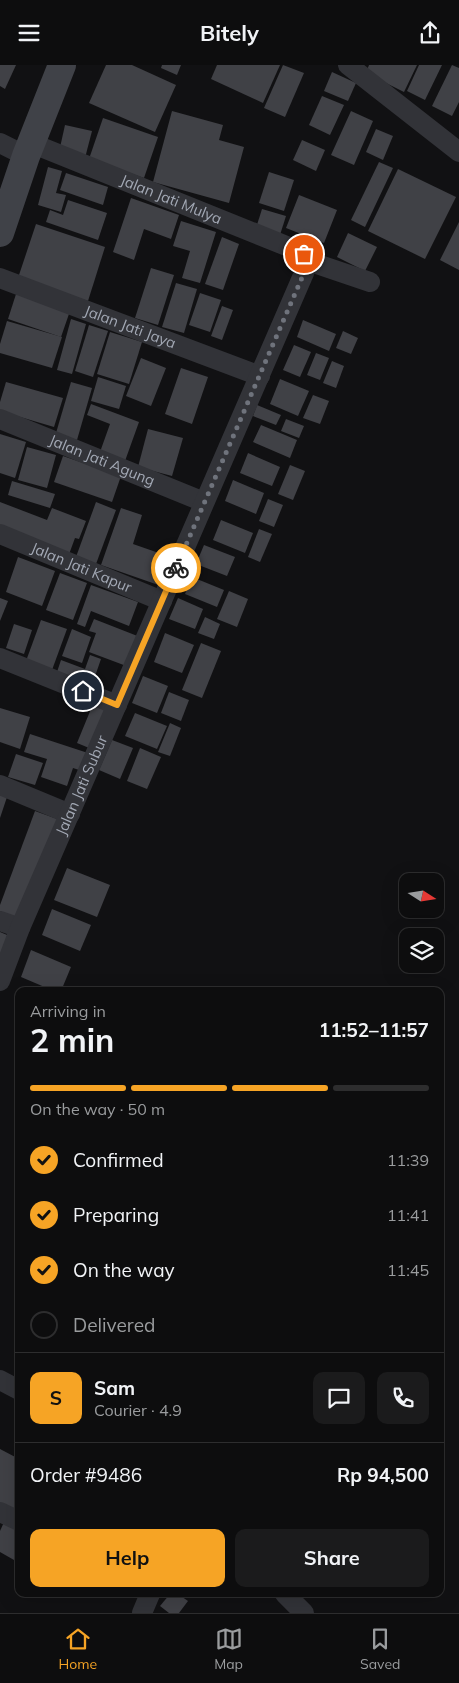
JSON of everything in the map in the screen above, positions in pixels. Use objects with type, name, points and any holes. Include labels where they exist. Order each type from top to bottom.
[{"type":"main road","points":[[0,233],[29,149],[62,65]]},
{"type":"street","points":[[348,65],[459,152]]},
{"type":"street","name":"Jalan Jati Mulya","points":[[0,143],[29,149],[289,247],[305,255],[308,261],[370,282]]},
{"type":"street","name":"Jalan Jati Subur","points":[[0,981],[20,928],[308,261]]},
{"type":"street","name":"Jalan Jati Jaya","points":[[0,278],[260,375]]},
{"type":"street","name":"Jalan Jati Agung","points":[[0,419],[204,502]]},
{"type":"street","name":"Jalan Jati Kapur","points":[[0,533],[162,601]]},
{"type":"street","points":[[0,657],[117,705]]},
{"type":"street","points":[[0,785],[70,813]]},
{"type":"street","points":[[0,921],[20,928]]},
{"type":"street","points":[[0,1380],[15,1388]]},
{"type":"street","points":[[0,1512],[15,1519]]},
{"type":"street","points":[[142,1613],[149,1597]]},
{"type":"street","points":[[288,1597],[304,1613]]},
{"type":"building","points":[[0,65],[16,65],[5,89],[0,86]]},
{"type":"building","points":[[106,65],[132,65],[176,85],[155,132],[89,103]]},
{"type":"building","points":[[162,65],[181,65],[177,75],[161,68]]},
{"type":"building","points":[[217,65],[280,65],[263,103],[211,79]]},
{"type":"building","points":[[283,65],[304,73],[285,117],[264,108]]},
{"type":"building","points":[[369,65],[417,65],[404,92],[366,73]]},
{"type":"building","points":[[419,65],[442,65],[425,100],[407,91]]},
{"type":"building","points":[[452,65],[459,68],[459,102],[452,116],[432,106]]},
{"type":"building","points":[[332,72],[356,83],[348,101],[324,91]]},
{"type":"building","points":[[322,96],[344,105],[330,135],[309,125]]},
{"type":"building","points":[[172,111],[223,125],[219,140],[244,147],[229,203],[153,182]]},
{"type":"building","points":[[351,111],[373,121],[354,165],[331,155]]},
{"type":"building","points":[[103,118],[158,137],[144,178],[89,159]]},
{"type":"building","points":[[65,125],[92,131],[85,158],[59,152]]},
{"type":"building","points":[[376,129],[393,136],[383,160],[366,152]]},
{"type":"building","points":[[302,140],[325,150],[316,171],[293,160]]},
{"type":"building","points":[[379,162],[393,168],[365,227],[351,220]]},
{"type":"building","points":[[48,167],[62,171],[56,193],[66,195],[61,212],[38,205]]},
{"type":"building","points":[[398,169],[456,197],[425,259],[368,231]]},
{"type":"building","points":[[269,172],[294,180],[284,211],[259,203]]},
{"type":"building","points":[[66,173],[108,187],[103,205],[60,190]]},
{"type":"building","points":[[299,195],[337,210],[324,243],[286,228]]},
{"type":"building","points":[[131,198],[179,215],[171,239],[144,229],[134,260],[113,252]]},
{"type":"building","points":[[68,200],[107,213],[98,240],[46,222],[50,210],[63,215]]},
{"type":"building","points":[[262,209],[286,216],[280,235],[256,228]]},
{"type":"building","points":[[181,221],[216,232],[200,283],[182,278],[190,251],[173,246]]},
{"type":"building","points":[[459,222],[459,270],[440,260]]},
{"type":"building","points":[[36,224],[105,247],[88,301],[18,278]]},
{"type":"building","points":[[348,233],[377,247],[365,271],[337,257]]},
{"type":"building","points":[[222,237],[239,244],[223,290],[205,284]]},
{"type":"building","points":[[151,268],[174,275],[158,325],[135,318]]},
{"type":"building","points":[[176,283],[197,289],[184,333],[162,327]]},
{"type":"building","points":[[200,293],[221,300],[210,332],[189,325]]},
{"type":"building","points":[[16,294],[70,311],[61,337],[8,319]]},
{"type":"building","points":[[222,306],[233,310],[222,340],[211,336]]},
{"type":"building","points":[[71,319],[86,324],[72,374],[57,370]]},
{"type":"building","points":[[303,320],[336,334],[329,351],[297,337]]},
{"type":"building","points":[[7,321],[62,337],[52,368],[0,353],[0,344]]},
{"type":"building","points":[[89,325],[108,331],[93,377],[75,371]]},
{"type":"building","points":[[343,331],[358,338],[351,354],[336,348]]},
{"type":"building","points":[[110,332],[142,342],[129,384],[97,374]]},
{"type":"building","points":[[294,345],[311,352],[300,377],[283,370]]},
{"type":"building","points":[[316,353],[329,358],[320,380],[307,375]]},
{"type":"building","points":[[141,358],[166,368],[151,406],[126,396]]},
{"type":"building","points":[[332,361],[344,366],[336,388],[323,383]]},
{"type":"building","points":[[181,368],[208,377],[192,424],[165,414]]},
{"type":"building","points":[[98,377],[126,386],[119,409],[91,401]]},
{"type":"building","points":[[280,379],[309,391],[298,416],[270,404]]},
{"type":"building","points":[[6,382],[63,398],[54,427],[0,411],[0,402]]},
{"type":"building","points":[[71,382],[92,388],[77,440],[56,433]]},
{"type":"building","points":[[313,395],[329,401],[320,424],[303,418]]},
{"type":"building","points":[[91,404],[139,422],[125,461],[100,452],[110,424],[87,415]]},
{"type":"building","points":[[257,405],[281,415],[276,425],[253,416]]},
{"type":"building","points":[[286,419],[304,426],[299,438],[281,431]]},
{"type":"building","points":[[261,425],[297,440],[290,458],[253,442]]},
{"type":"building","points":[[148,429],[183,438],[172,476],[138,467]]},
{"type":"building","points":[[0,434],[26,442],[15,478],[0,473]]},
{"type":"building","points":[[27,447],[56,455],[47,488],[18,480]]},
{"type":"building","points":[[248,453],[280,467],[272,486],[240,473]]},
{"type":"building","points":[[63,456],[121,476],[112,502],[54,482]]},
{"type":"building","points":[[290,465],[305,471],[293,500],[278,494]]},
{"type":"building","points":[[233,480],[264,493],[256,514],[225,501]]},
{"type":"building","points":[[12,481],[55,494],[50,508],[8,495]]},
{"type":"building","points":[[268,499],[283,505],[274,527],[259,521]]},
{"type":"building","points":[[0,502],[47,520],[52,508],[86,521],[79,539],[75,538],[68,557],[0,531]]},
{"type":"building","points":[[96,502],[116,510],[96,564],[76,557]]},
{"type":"building","points":[[121,508],[142,515],[133,544],[176,559],[167,588],[101,565]]},
{"type":"building","points":[[221,520],[253,533],[245,553],[213,540]]},
{"type":"building","points":[[259,529],[272,534],[260,562],[248,557]]},
{"type":"building","points":[[204,545],[235,557],[227,576],[196,564]]},
{"type":"building","points":[[18,557],[55,571],[42,606],[6,592]]},
{"type":"building","points":[[60,573],[87,583],[73,620],[46,610]]},
{"type":"building","points":[[192,577],[224,590],[217,607],[185,594]]},
{"type":"building","points":[[91,585],[138,602],[129,626],[91,611],[85,627],[77,624]]},
{"type":"building","points":[[229,591],[248,599],[237,627],[217,619]]},
{"type":"building","points":[[0,598],[8,601],[0,621]]},
{"type":"building","points":[[178,598],[203,609],[195,629],[169,619]]},
{"type":"building","points":[[205,617],[220,624],[214,639],[198,633]]},
{"type":"building","points":[[94,619],[140,637],[129,667],[89,652],[96,633],[89,631]]},
{"type":"building","points":[[41,620],[67,629],[52,670],[26,661]]},
{"type":"building","points":[[14,624],[32,630],[24,654],[6,648]]},
{"type":"building","points":[[72,629],[91,637],[82,663],[62,656]]},
{"type":"building","points":[[165,633],[194,645],[182,673],[154,662]]},
{"type":"building","points":[[201,643],[221,651],[202,698],[182,690]]},
{"type":"building","points":[[90,655],[101,659],[92,685],[57,672],[61,660],[85,669]]},
{"type":"building","points":[[143,676],[168,686],[157,713],[132,703]]},
{"type":"building","points":[[169,692],[189,700],[181,721],[161,713]]},
{"type":"building","points":[[93,704],[110,711],[94,750],[77,743]]},
{"type":"building","points":[[0,708],[30,717],[20,749],[0,742]]},
{"type":"building","points":[[135,713],[167,726],[157,749],[125,736]]},
{"type":"building","points":[[170,723],[181,728],[170,756],[158,752]]},
{"type":"building","points":[[30,734],[91,754],[85,772],[73,768],[67,786],[41,777],[47,759],[24,752]]},
{"type":"building","points":[[112,740],[133,748],[120,779],[99,770]]},
{"type":"building","points":[[140,748],[161,757],[147,789],[127,781]]},
{"type":"building","points":[[16,754],[43,763],[35,785],[8,777]]},
{"type":"building","points":[[0,795],[7,797],[0,818]]},
{"type":"building","points":[[35,811],[60,820],[23,920],[0,911],[0,905]]},
{"type":"building","points":[[67,868],[110,885],[97,917],[54,900]]},
{"type":"building","points":[[52,909],[91,925],[80,951],[42,935]]},
{"type":"building","points":[[0,932],[12,937],[0,968]]},
{"type":"building","points":[[31,950],[71,967],[63,987],[45,987],[21,977]]},
{"type":"building","points":[[0,1449],[15,1457],[15,1510],[0,1503]]},
{"type":"building","points":[[5,1520],[15,1525],[14,1560],[0,1552],[0,1531]]},
{"type":"building","points":[[168,1597],[182,1597],[188,1601],[179,1613],[169,1613],[160,1606]]},
{"type":"way so far","points":[[176,568],[307,266],[308,261],[304,254]]},
{"type":"route","points":[[83,691],[117,705],[176,568]]}]
